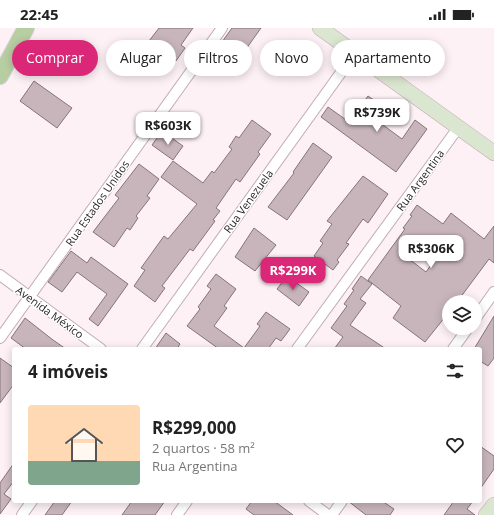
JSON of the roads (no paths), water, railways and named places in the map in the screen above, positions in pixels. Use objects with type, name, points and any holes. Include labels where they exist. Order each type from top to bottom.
[{"type":"main road","points":[[0,76],[26,28]]},
{"type":"street","name":"Rua Estados Unidos","points":[[0,338],[222,28]]},
{"type":"street","points":[[320,28],[337,40]]},
{"type":"street","name":"Rua Venezuela","points":[[143,347],[338,76]]},
{"type":"street","points":[[387,76],[494,154]]},
{"type":"street","name":"Rua Argentina","points":[[299,347],[458,128]]},
{"type":"street","name":"Avenida México","points":[[0,275],[97,347]]},
{"type":"street","points":[[482,308],[494,292]]},
{"type":"street","points":[[454,347],[463,335]]},
{"type":"street","points":[[22,515],[31,503]]},
{"type":"street","points":[[177,515],[186,503]]},
{"type":"street","points":[[312,503],[328,515]]},
{"type":"street","points":[[332,515],[341,503]]},
{"type":"street","points":[[486,515],[494,505]]}]
